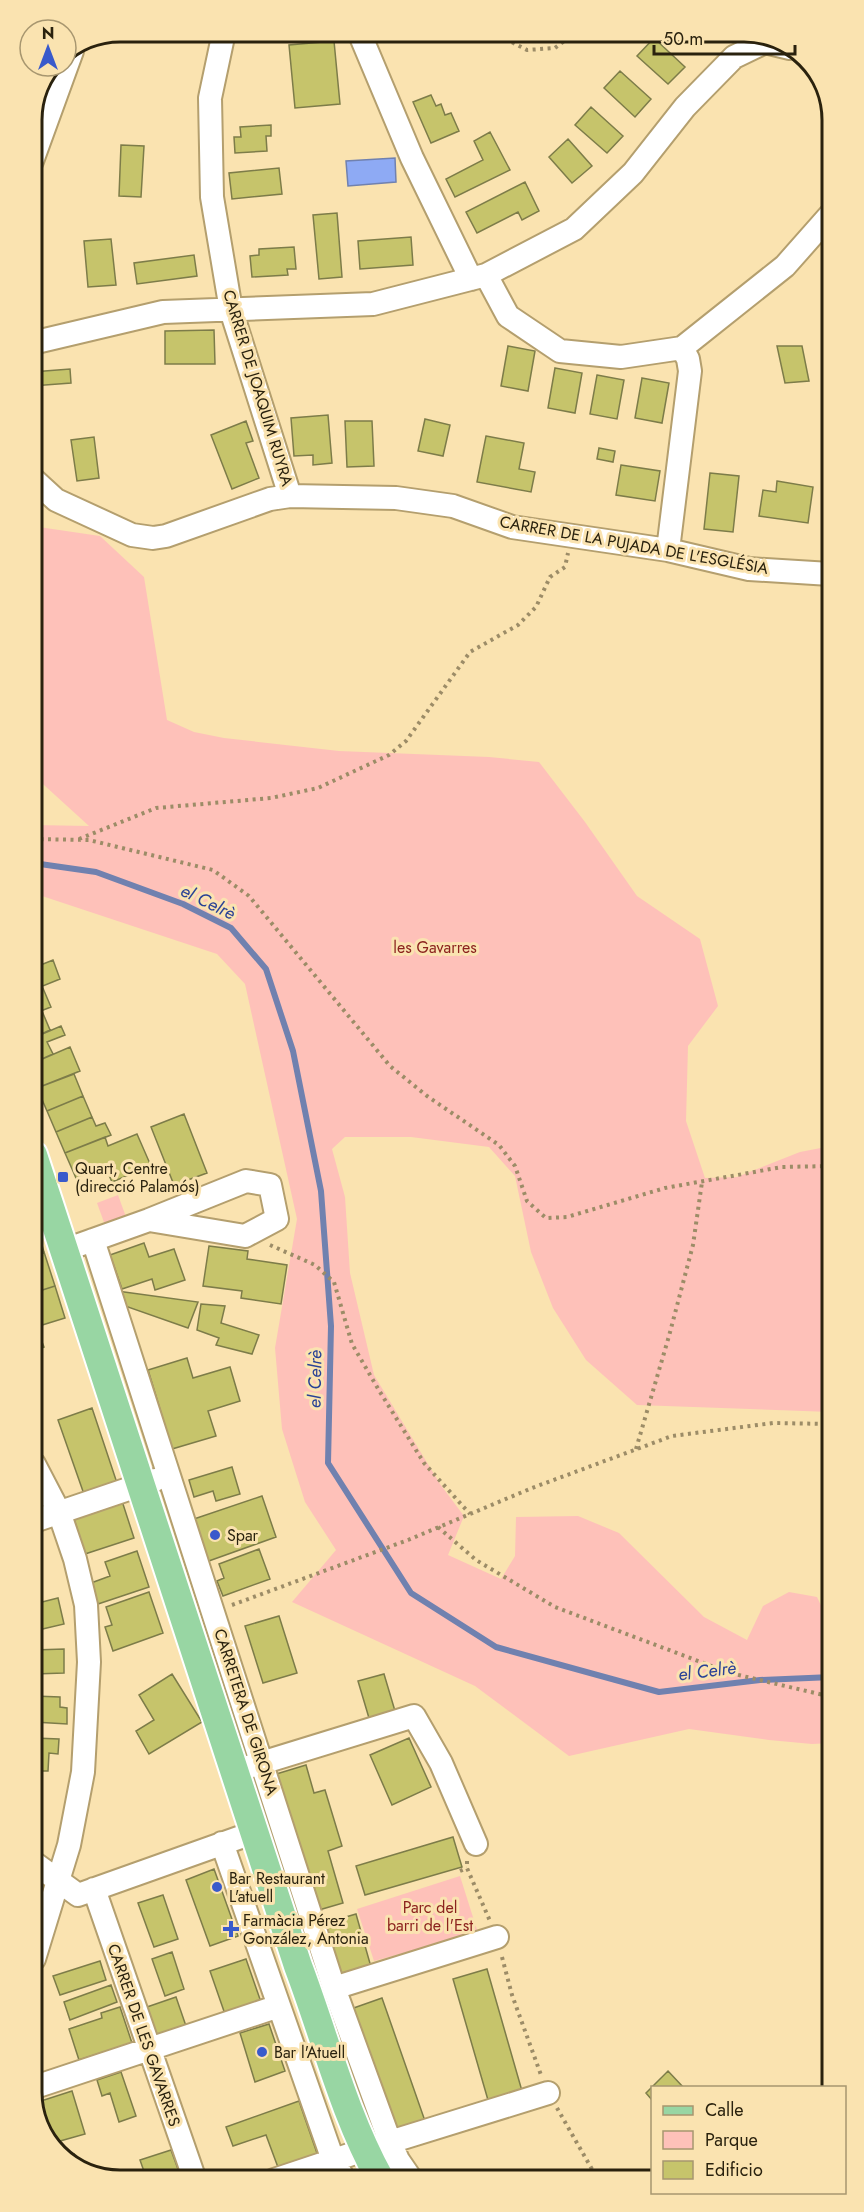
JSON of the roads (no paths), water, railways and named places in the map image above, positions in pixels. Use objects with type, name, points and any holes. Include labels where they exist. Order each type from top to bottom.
[{"type":"main road","points":[[42,1183],[339,2089],[377,2146],[379,2170]]},
{"type":"street","name":"CARRER DE JOAQUIM RUYRA","points":[[222,42],[210,98],[212,197],[231,310],[290,496]]},
{"type":"street","points":[[363,42],[412,158],[479,277],[508,316],[560,351],[621,357],[682,348],[785,266],[822,224]]},
{"type":"street","points":[[42,341],[163,312],[373,304],[479,277],[574,229],[633,173],[685,107],[734,57],[760,44]]},
{"type":"street","points":[[42,134],[62,78]]},
{"type":"street","points":[[668,550],[690,370],[688,359],[682,348]]},
{"type":"street","name":"CARRER DE LA PUJADA DE L'ESGLÉSIA","points":[[42,487],[56,500],[132,535],[153,538],[270,499],[290,496],[396,498],[453,506],[512,527],[668,550],[749,569],[822,574]]},
{"type":"street","points":[[64,1250],[149,1220],[246,1180],[270,1185],[278,1219],[245,1236],[149,1220]]},
{"type":"street","name":"CARRETERA DE GIRONA","points":[[93,1240],[334,1988],[377,2146],[398,2160],[405,2170]]},
{"type":"street","points":[[42,1518],[169,1476]]},
{"type":"street","points":[[42,1479],[59,1512],[75,1559],[86,1605],[89,1662],[83,1772],[69,1845],[42,1934]]},
{"type":"street","points":[[235,1770],[414,1716],[441,1763],[476,1844]]},
{"type":"street","points":[[42,1869],[78,1894],[255,1832]]},
{"type":"street","points":[[222,1843],[339,2170],[377,2146],[548,2093]]},
{"type":"street","name":"CARRER DE LES GAVARRES","points":[[94,1889],[191,2170]]},
{"type":"street","points":[[334,1988],[497,1937]]},
{"type":"street","points":[[42,2083],[279,2006]]},
{"type":"water","points":[[395,158],[396,182],[348,186],[346,161]]},
{"type":"waterway","name":"el Celrè","points":[[42,864],[96,872],[183,904],[231,928],[266,969],[293,1051],[321,1191],[331,1326],[328,1463],[411,1593],[496,1647],[659,1692],[760,1680],[822,1677]]},
{"type":"place","name":"Quart, Centre (direcció Palamós)","points":[[63,1177]]},
{"type":"place","name":"Spar","points":[[215,1535]]},
{"type":"place","name":"Bar Restaurant L'atuell","points":[[217,1887]]},
{"type":"place","name":"Farmàcia Pérez González, Antonia","points":[[231,1929]]},
{"type":"place","name":"Bar l'Atuell","points":[[262,2052]]},
{"type":"park label","name":"les Gavarres","points":[[435,947]]},
{"type":"park label","name":"Parc del barri de l'Est","points":[[430,1916]]}]
